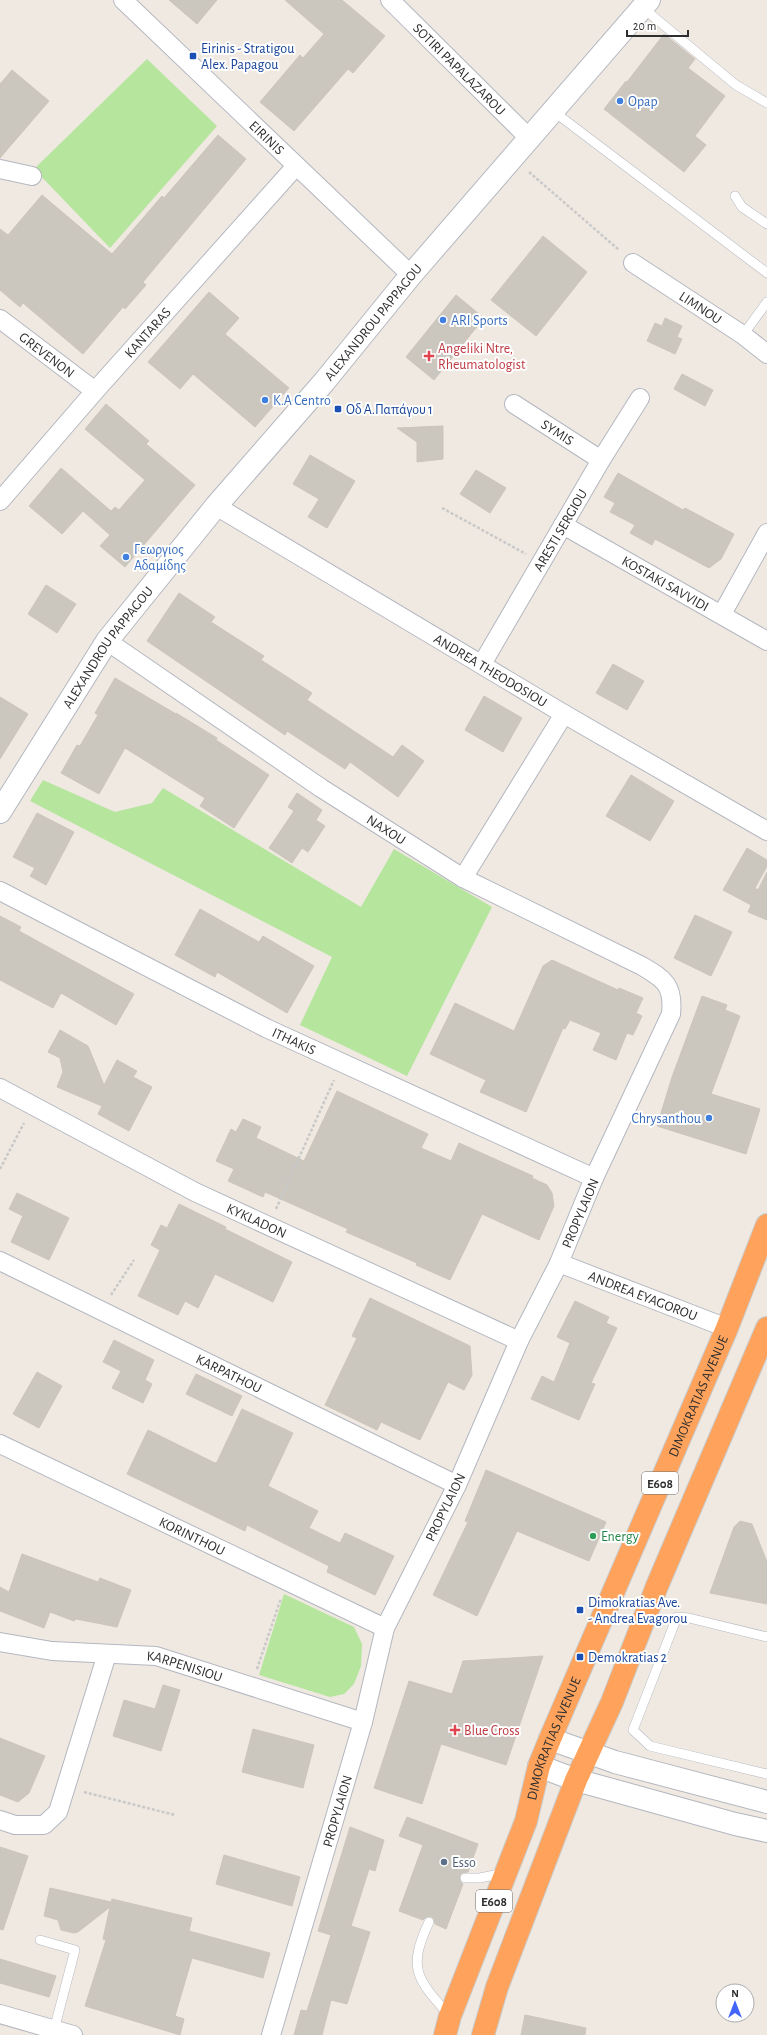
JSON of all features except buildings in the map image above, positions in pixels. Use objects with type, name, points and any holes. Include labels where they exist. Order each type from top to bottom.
[{"type":"highway","name":"DIMOKRATIAS AVENUE","points":[[447,2026],[505,1872],[526,1821],[539,1766],[727,1328],[767,1225]]},
{"type":"highway","name":"E608","points":[[483,2035],[497,1986],[576,1780],[612,1702],[657,1586],[767,1328]]},
{"type":"street","name":"EIRINIS","points":[[123,0],[410,275]]},
{"type":"street","name":"SOTIRI PAPALAZAROU","points":[[390,0],[529,138]]},
{"type":"street","name":"ALEXANDROU PAPPAGOU","points":[[0,812],[6,789],[107,641],[216,506],[324,382],[410,275],[646,4]]},
{"type":"street","name":"KANTARAS","points":[[0,501],[94,391],[296,166]]},
{"type":"street","points":[[0,169],[32,176]]},
{"type":"street","name":"LIMNOU","points":[[634,263],[743,335],[767,354]]},
{"type":"street","name":"GREVENON","points":[[0,319],[94,391]]},
{"type":"street","name":"ARESTI SERGIOU","points":[[482,664],[601,460],[640,398]]},
{"type":"street","name":"SYMIS","points":[[514,404],[601,460]]},
{"type":"street","name":"ANDREA THEODOSIOU","points":[[216,506],[564,714],[767,832]]},
{"type":"street","name":"KOSTAKI SAVVIDI","points":[[563,526],[722,614],[767,641]]},
{"type":"street","points":[[722,614],[767,534]]},
{"type":"street","name":"NAXOU","points":[[107,641],[321,788],[463,878],[658,975],[668,986],[672,999]]},
{"type":"street","points":[[463,878],[564,714]]},
{"type":"street","name":"ITHAKIS","points":[[0,891],[266,1028],[594,1178]]},
{"type":"street","name":"PROPYLAION","points":[[271,2035],[363,1722],[385,1628],[457,1485],[519,1342],[559,1264],[594,1178],[670,1014],[672,999]]},
{"type":"street","name":"KYKLADON","points":[[0,1088],[195,1192],[519,1342]]},
{"type":"street","name":"KARPATHOU","points":[[0,1261],[457,1485]]},
{"type":"street","name":"ANDREA EYAGOROU","points":[[559,1264],[727,1328]]},
{"type":"street","name":"KORINTHOU","points":[[0,1444],[385,1628]]},
{"type":"street","name":"KARPENISIOU","points":[[0,1642],[52,1650],[156,1656],[363,1722]]},
{"type":"street","points":[[0,1820],[14,1825],[44,1825],[58,1812],[107,1654]]},
{"type":"street","points":[[550,1739],[588,1753],[707,1788],[767,1802]]},
{"type":"street","points":[[539,1766],[576,1780],[735,1824],[767,1830]]},
{"type":"street","points":[[0,2014],[65,2033]]},
{"type":"lane","points":[[646,4],[736,85],[767,102]]},
{"type":"lane","points":[[553,110],[767,273]]},
{"type":"lane","points":[[735,196],[742,207],[767,224]]},
{"type":"lane","points":[[743,335],[767,302]]},
{"type":"lane","points":[[767,1637],[689,1618],[677,1617],[633,1730],[650,1746],[767,1774]]},
{"type":"lane","points":[[465,1878],[480,1878],[505,1872]]},
{"type":"lane","points":[[429,1922],[421,1940],[416,1962],[419,1977],[447,2026]]},
{"type":"lane","points":[[40,1940],[75,1950],[65,2033]]},
{"type":"path","points":[[512,157],[634,263]]},
{"type":"path","points":[[442,508],[542,563]]},
{"type":"path","points":[[269,1226],[341,1063]]},
{"type":"path","points":[[0,1169],[33,1106]]},
{"type":"path","points":[[101,1311],[134,1260]]},
{"type":"path","points":[[251,1687],[286,1581]]},
{"type":"path","points":[[66,1787],[175,1815]]},
{"type":"green space","points":[[147,59],[217,126],[110,248],[34,169]]},
{"type":"green space","points":[[43,780],[115,812],[152,803],[163,788],[361,907],[394,849],[492,907],[407,1076],[300,1025],[332,957],[30,801]]},
{"type":"green space","points":[[284,1594],[354,1627],[362,1644],[361,1666],[354,1684],[344,1694],[330,1697],[259,1675]]},
{"type":"place","name":"Eirinis - Stratigou Alex. Papagou","points":[[193,56]]},
{"type":"place","name":"Opap","points":[[620,101]]},
{"type":"place","name":"ARI Sports","points":[[443,320]]},
{"type":"place","name":"Angeliki Ntre, Rheumatologist","points":[[429,356]]},
{"type":"place","name":"K.A Centro","points":[[265,400]]},
{"type":"place","name":"Οδ Α.Παπάγου 1","points":[[338,409]]},
{"type":"place","name":"Γεωργιος Αδαμίδης","points":[[126,557]]},
{"type":"place","name":"Chrysanthou","points":[[709,1118]]},
{"type":"place","name":"Energy","points":[[593,1536]]},
{"type":"place","name":"Dimokratias Ave. - Andrea Evagorou","points":[[580,1610]]},
{"type":"place","name":"Demokratias 2","points":[[580,1657]]},
{"type":"place","name":"Blue Cross","points":[[455,1730]]},
{"type":"place","name":"Esso","points":[[444,1862]]}]
